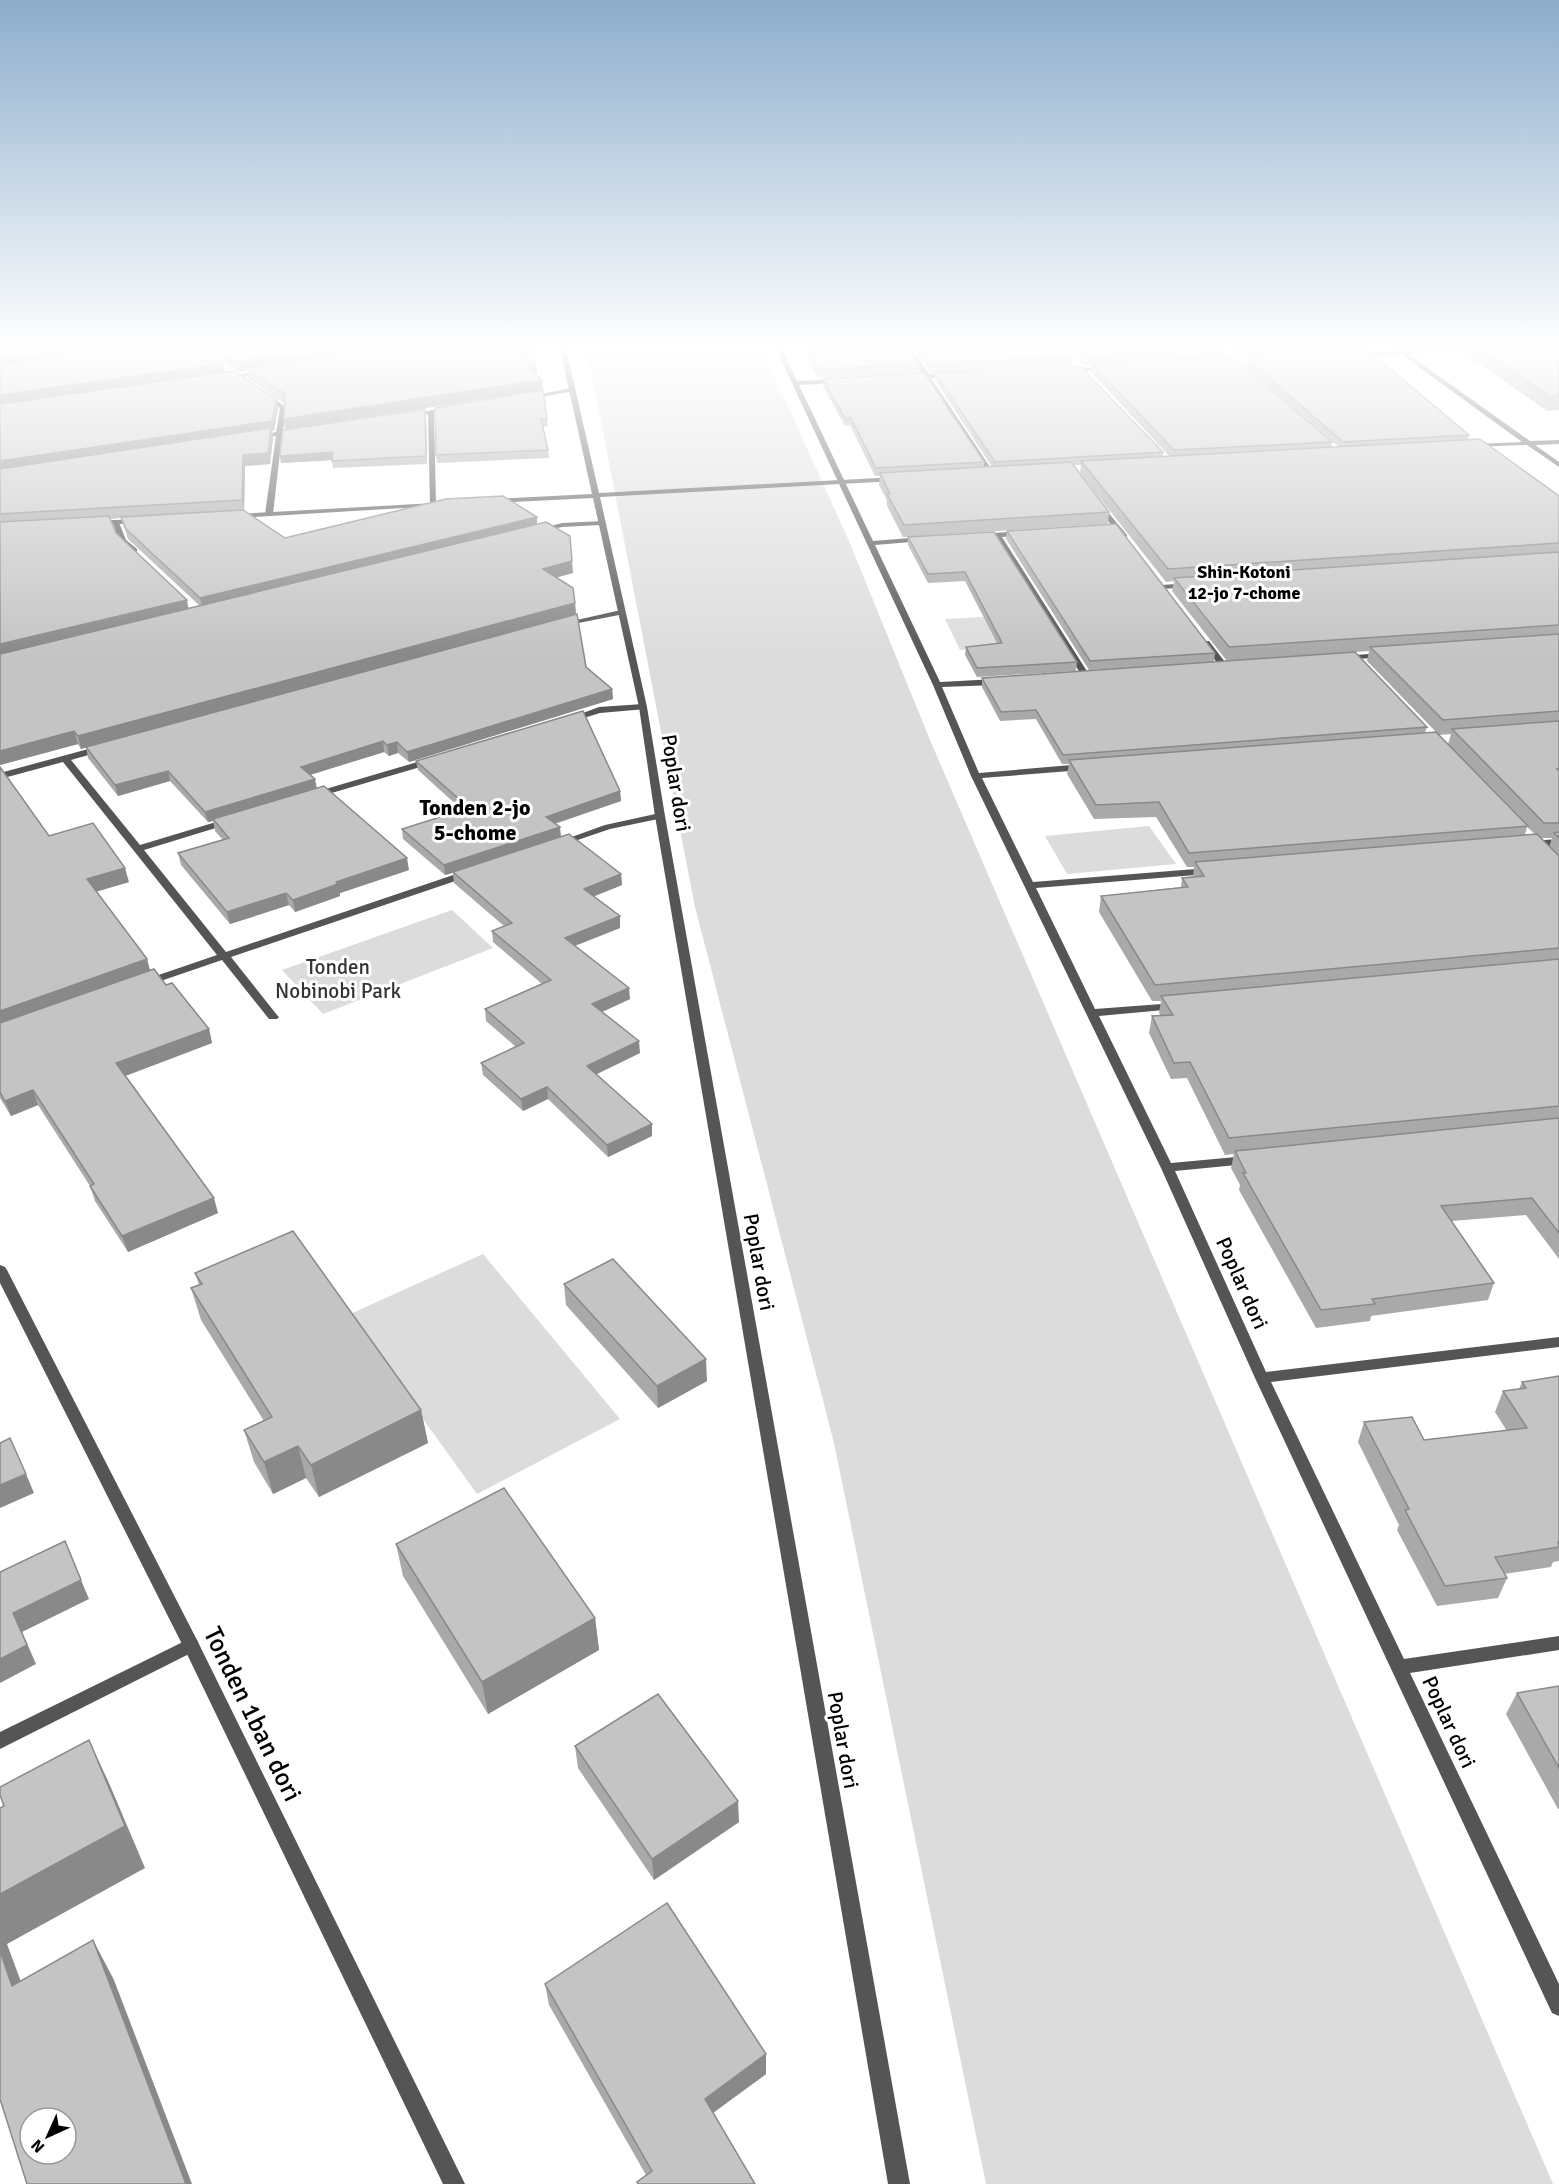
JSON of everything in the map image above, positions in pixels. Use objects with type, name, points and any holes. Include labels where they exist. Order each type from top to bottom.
[{"type":"street","points":[[269,514],[277,451]]},
{"type":"street","points":[[432,451],[433,505]]},
{"type":"street","name":"Poplar dori","points":[[586,451],[600,523],[643,707],[660,816],[899,2184]]},
{"type":"street","name":"Poplar dori","points":[[827,451],[937,685],[976,776],[1032,885],[1167,1168],[1262,1378],[1559,2006]]},
{"type":"street","points":[[976,451],[991,474]]},
{"type":"street","points":[[1539,451],[1559,465]]},
{"type":"street","points":[[980,474],[1003,473]]},
{"type":"street","points":[[490,501],[900,479]]},
{"type":"street","points":[[1093,496],[1113,529],[1130,545]]},
{"type":"street","points":[[222,516],[445,504]]},
{"type":"street","points":[[81,524],[151,520]]},
{"type":"street","points":[[115,522],[123,541],[139,556]]},
{"type":"street","points":[[528,533],[562,525],[600,523]]},
{"type":"street","points":[[974,536],[1031,533]]},
{"type":"street","points":[[998,535],[1086,676]]},
{"type":"street","points":[[871,543],[938,538]]},
{"type":"street","points":[[1156,579],[1169,596]]},
{"type":"street","points":[[1162,587],[1203,584]]},
{"type":"street","points":[[549,628],[583,618],[621,612]]},
{"type":"street","points":[[1197,631],[1224,666]]},
{"type":"street","points":[[1334,658],[1360,661],[1392,655]]},
{"type":"street","points":[[1213,667],[1235,665]]},
{"type":"street","points":[[1075,677],[1098,675]]},
{"type":"street","points":[[937,685],[1006,681]]},
{"type":"street","points":[[566,720],[599,710],[643,707]]},
{"type":"street","points":[[0,776],[111,746]]},
{"type":"street","points":[[307,798],[442,757]]},
{"type":"street","points":[[65,758],[273,1017]]},
{"type":"street","points":[[976,776],[1089,767]]},
{"type":"street","points":[[552,845],[608,827],[660,816]]},
{"type":"street","points":[[139,848],[240,818]]},
{"type":"street","points":[[1517,845],[1559,842]]},
{"type":"street","points":[[135,986],[224,954],[484,868]]},
{"type":"street","points":[[1032,885],[1224,869]]},
{"type":"street","points":[[1092,1013],[1183,1005]]},
{"type":"street","points":[[1167,1168],[1261,1158]]},
{"type":"street","name":"Tonden 1ban dori","points":[[0,1270],[192,1645],[454,2184]]},
{"type":"street","points":[[1262,1378],[1559,1342]]},
{"type":"street","points":[[1400,1667],[1559,1643]]},
{"type":"street","points":[[0,1741],[192,1645]]},
{"type":"green space","points":[[607,451],[808,451],[849,541],[930,740],[1553,2184],[986,2184],[834,1443],[695,907]]},
{"type":"green space","points":[[1034,614],[1055,646],[960,650],[945,619]]},
{"type":"green space","points":[[1149,826],[1176,864],[1067,874],[1045,836]]},
{"type":"green space","name":"Tonden Nobinobi Park","points":[[452,910],[493,948],[323,1014],[282,970]]},
{"type":"green space","points":[[483,1254],[620,1419],[477,1494],[348,1315]]},
{"type":"building","points":[[0,451],[69,451],[0,461]]},
{"type":"building","points":[[120,451],[268,451],[268,453],[243,455],[242,500],[0,514],[0,469]]},
{"type":"building","points":[[281,451],[426,451],[426,456],[332,461],[333,452],[280,456]]},
{"type":"building","points":[[436,451],[527,451],[436,455]]},
{"type":"building","points":[[867,451],[977,451],[984,462],[876,468]]},
{"type":"building","points":[[988,451],[1163,452],[995,462]]},
{"type":"building","points":[[1264,451],[1497,451],[1559,496],[1559,543],[1168,569],[1081,461]]},
{"type":"building","points":[[1071,462],[1109,512],[904,525],[887,494],[890,494],[880,473]]},
{"type":"building","points":[[503,496],[537,517],[200,598],[126,529],[121,517],[243,510],[285,538],[446,499]]},
{"type":"building","points":[[109,516],[116,533],[187,600],[0,644],[0,522]]},
{"type":"building","points":[[546,522],[570,536],[572,561],[543,569],[573,588],[575,603],[78,736],[74,731],[0,751],[0,654]]},
{"type":"building","points":[[1116,524],[1215,653],[1090,661],[1007,531]]},
{"type":"building","points":[[994,532],[1077,662],[977,668],[966,647],[1002,643],[965,572],[928,574],[908,537]]},
{"type":"building","points":[[1559,552],[1559,625],[1229,647],[1174,578]]},
{"type":"building","points":[[577,614],[586,667],[612,689],[407,752],[397,742],[387,745],[383,741],[301,767],[315,779],[205,812],[168,771],[115,785],[86,747]]},
{"type":"building","points":[[1559,634],[1559,711],[1443,720],[1370,647]]},
{"type":"building","points":[[1355,652],[1427,727],[1063,755],[1036,710],[1001,712],[982,678]]},
{"type":"building","points":[[583,711],[620,791],[546,817],[560,827],[444,865],[402,829],[469,808],[416,761]]},
{"type":"building","points":[[1559,721],[1559,769],[1557,769],[1559,771],[1559,823],[1544,823],[1452,729]]},
{"type":"building","points":[[1436,732],[1528,826],[1189,853],[1159,802],[1096,805],[1069,760]]},
{"type":"building","points":[[0,767],[49,836],[93,823],[125,868],[87,879],[147,959],[0,1011]]},
{"type":"building","points":[[324,786],[407,858],[336,882],[338,884],[293,900],[286,893],[227,912],[178,853],[229,838],[213,819]]},
{"type":"building","points":[[569,834],[621,874],[584,889],[620,916],[565,938],[629,988],[592,1004],[639,1041],[587,1066],[652,1124],[607,1145],[547,1087],[521,1099],[481,1063],[524,1043],[485,1009],[551,980],[492,931],[512,923],[453,872]]},
{"type":"building","points":[[1537,834],[1559,856],[1559,948],[1155,985],[1101,896],[1188,887],[1182,878],[1204,876],[1195,862]]},
{"type":"building","points":[[1559,959],[1559,1106],[1229,1138],[1190,1062],[1174,1063],[1152,1016],[1173,1015],[1161,996]]},
{"type":"building","points":[[154,969],[166,985],[172,983],[209,1029],[116,1063],[214,1198],[122,1236],[90,1186],[94,1184],[33,1090],[5,1101],[0,1092],[0,1023]]},
{"type":"building","points":[[1559,1118],[1559,1233],[1532,1198],[1441,1206],[1494,1283],[1372,1299],[1375,1304],[1321,1310],[1243,1173],[1246,1173],[1235,1151]]},
{"type":"building","points":[[293,1231],[421,1410],[311,1465],[298,1446],[264,1462],[244,1430],[272,1417],[191,1288],[202,1284],[195,1273]]},
{"type":"building","points":[[613,1259],[706,1359],[657,1386],[564,1284]]},
{"type":"building","points":[[1559,1376],[1559,1547],[1495,1557],[1507,1578],[1445,1586],[1405,1510],[1409,1509],[1364,1422],[1412,1417],[1424,1440],[1527,1428],[1503,1391],[1526,1388],[1522,1382]]},
{"type":"building","points":[[10,1438],[26,1474],[0,1485],[0,1443]]},
{"type":"building","points":[[504,1488],[595,1618],[482,1682],[396,1544]]},
{"type":"building","points":[[65,1541],[81,1580],[13,1613],[27,1645],[0,1659],[0,1572]]},
{"type":"building","points":[[1559,1686],[1559,1768],[1517,1693]]},
{"type":"building","points":[[658,1694],[738,1801],[652,1859],[575,1746]]},
{"type":"building","points":[[89,1740],[125,1826],[0,1894],[0,1808],[4,1806],[0,1787]]},
{"type":"building","points":[[667,1903],[766,2054],[705,2099],[755,2184],[638,2184],[637,2182],[652,2171],[545,1984]]},
{"type":"building","points":[[93,1940],[186,2184],[27,2184],[21,2166],[78,2166],[78,2106],[18,2106],[18,2156],[0,2099],[0,1951],[12,1986]]},
{"type":"district","name":"Shin-Kotoni 12-jo 7-chome","points":[[1244,582]]},
{"type":"district","name":"Tonden 2-jo 5-chome","points":[[475,820]]}]
